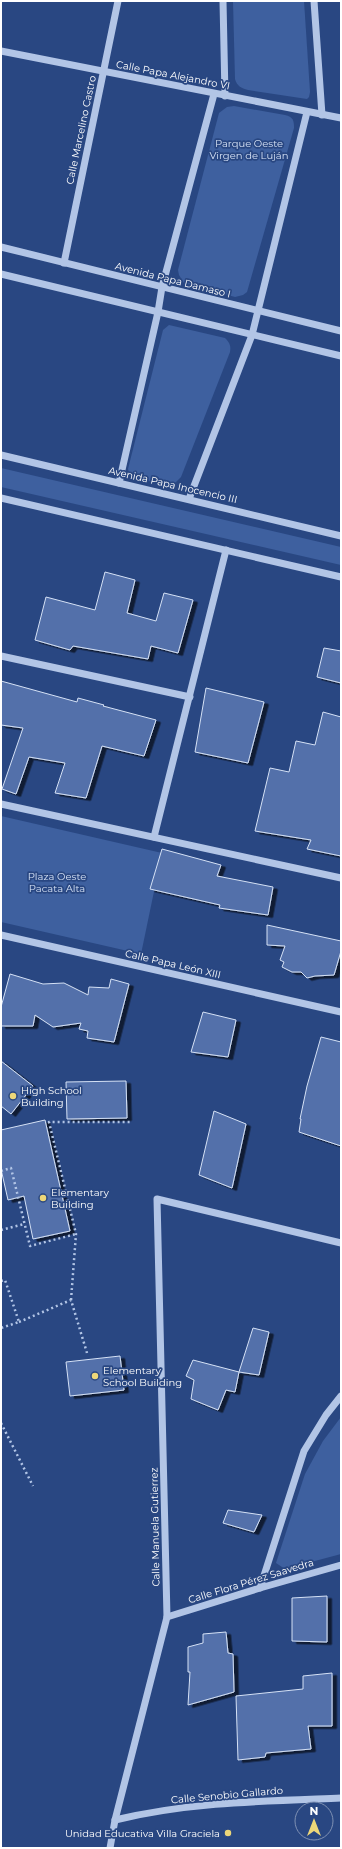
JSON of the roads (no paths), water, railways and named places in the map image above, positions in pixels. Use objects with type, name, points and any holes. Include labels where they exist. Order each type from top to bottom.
[{"type":"street","name":"Calle Marcelino Castro","points":[[64,263],[118,1]]},
{"type":"street","points":[[224,1],[225,96]]},
{"type":"street","points":[[314,1],[322,115]]},
{"type":"street","name":"Calle Papa Alejandro VI","points":[[1,51],[341,118]]},
{"type":"street","points":[[120,483],[158,312],[162,287],[214,94]]},
{"type":"street","points":[[189,499],[252,335],[259,312],[307,112]]},
{"type":"street","name":"Avenida Papa Damaso I","points":[[1,247],[259,312],[341,331]]},
{"type":"street","points":[[1,274],[341,356]]},
{"type":"street","name":"Avenida Papa Inocencio III","points":[[1,455],[341,536]]},
{"type":"street","points":[[1,498],[341,577]]},
{"type":"street","points":[[154,837],[226,550]]},
{"type":"street","points":[[1,656],[190,697]]},
{"type":"street","points":[[1,804],[341,878]]},
{"type":"street","name":"Calle Papa León XIII","points":[[1,935],[341,1012]]},
{"type":"street","name":"Calle Manuela Gutierrez","points":[[110,1848],[115,1820],[167,1617],[157,1199],[341,1244]]},
{"type":"street","points":[[260,1588],[304,1451],[326,1416],[341,1396]]},
{"type":"street","name":"Calle Flora Pérez Saavedra","points":[[167,1617],[341,1565]]},
{"type":"street","name":"Calle Senobio Gallardo","points":[[115,1820],[148,1812],[194,1807],[278,1800],[341,1798]]},
{"type":"place","name":"High School Building","points":[[13,1096]]},
{"type":"place","name":"Elementary Building","points":[[43,1198]]},
{"type":"place","name":"Elementary School Building","points":[[95,1376]]},
{"type":"place","name":"Unidad Educativa Villa Graciela","points":[[228,1833]]},
{"type":"park label","name":"Parque Oeste Virgen de Luján","points":[[249,148]]},
{"type":"park label","name":"Plaza Oeste Pacata Alta","points":[[57,882]]}]
